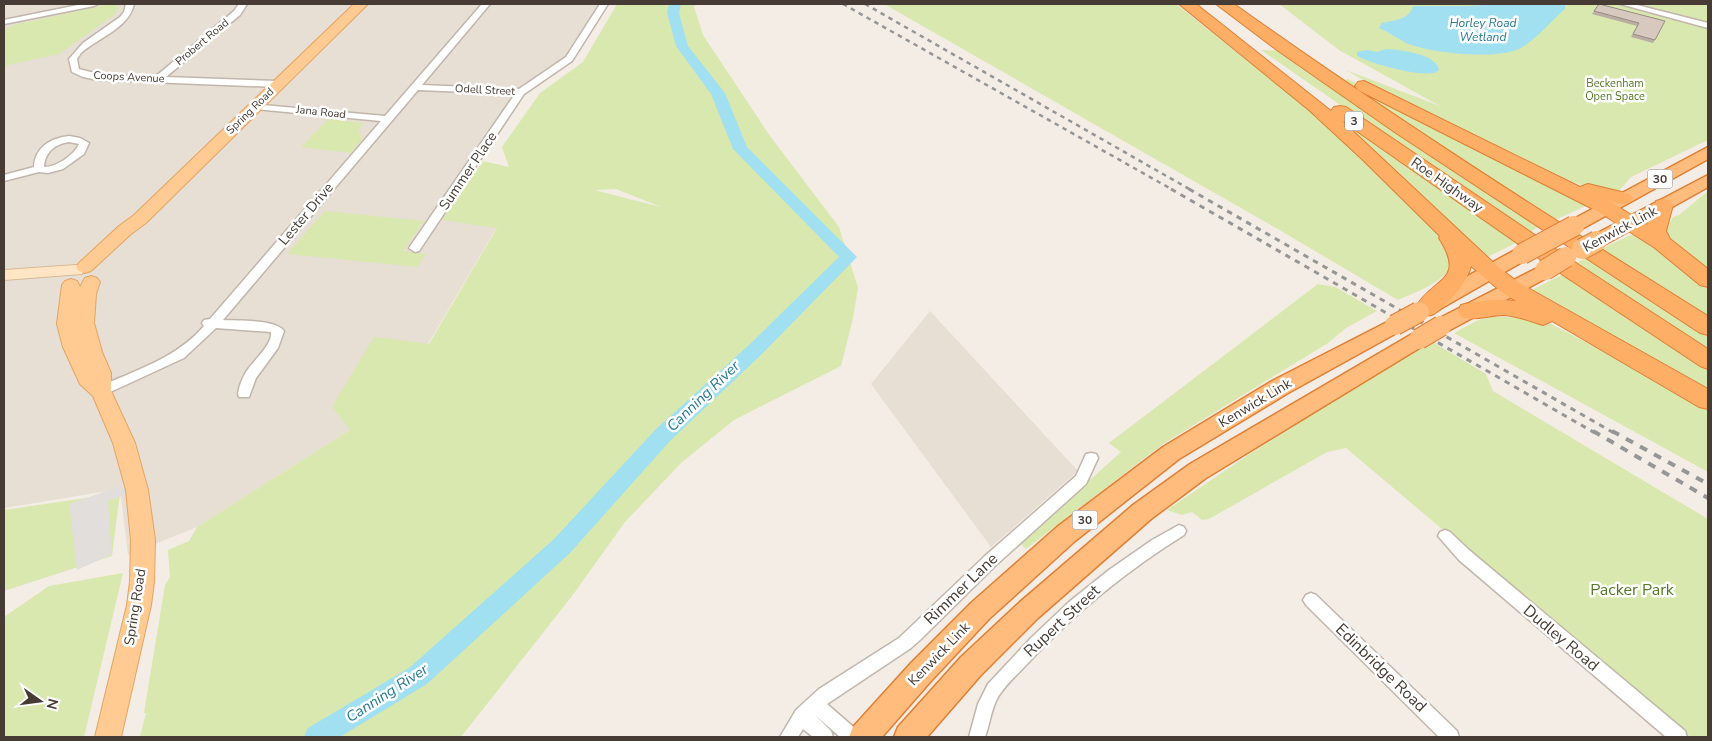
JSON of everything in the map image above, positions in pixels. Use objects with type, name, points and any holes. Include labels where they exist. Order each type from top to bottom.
[{"type":"highway","points":[[1188,4],[1315,106],[1369,155],[1490,272],[1511,288],[1708,400]]},
{"type":"highway","name":"Roe Highway","points":[[1188,4],[1456,192],[1708,360]]},
{"type":"highway","name":"Roe Highway","points":[[1224,4],[1383,115],[1598,258],[1708,327]]},
{"type":"highway","points":[[1230,4],[1344,75],[1413,112],[1606,208],[1662,243],[1708,280]]},
{"type":"highway","name":"Kenwick Link","points":[[863,737],[921,672],[980,611],[1066,534],[1171,453],[1280,387],[1708,152]]},
{"type":"highway","points":[[1538,174],[1602,195],[1623,198]]},
{"type":"highway","name":"Kenwick Link","points":[[908,737],[971,666],[1023,616],[1087,558],[1142,512],[1198,471],[1441,326],[1708,180]]},
{"type":"highway","points":[[1416,202],[1455,246],[1462,263],[1456,278],[1422,310]]},
{"type":"highway","points":[[1662,243],[1656,231],[1663,205]]},
{"type":"highway","points":[[1469,311],[1496,306],[1536,314],[1635,365],[1664,376]]},
{"type":"main road","name":"Spring Road","points":[[108,737],[124,673],[142,582],[143,540],[137,490],[124,443],[101,391],[87,378],[73,346],[67,324],[82,276],[108,258],[135,230],[140,219],[361,4]]},
{"type":"main road","points":[[7,275],[26,279],[82,276]]},
{"type":"street","points":[[4,22],[94,4]]},
{"type":"street","name":"Coops Avenue","points":[[130,4],[130,10],[123,18],[78,51],[73,59],[74,68],[81,73],[92,76],[278,84]]},
{"type":"street","name":"Probert Road","points":[[158,79],[237,13],[243,4]]},
{"type":"street","name":"Lester Drive","points":[[101,391],[180,355],[204,334],[210,323],[486,4]]},
{"type":"street","name":"Odell Street","points":[[415,87],[521,92],[569,59],[604,4]]},
{"type":"street","points":[[1624,4],[1708,26]]},
{"type":"street","name":"Summer Place","points":[[415,248],[521,92]]},
{"type":"street","name":"Jana Road","points":[[255,106],[387,119]]},
{"type":"street","points":[[4,178],[39,168]]},
{"type":"street","points":[[210,323],[266,327],[278,331],[279,334],[275,342],[249,375],[244,386],[244,394]]},
{"type":"street","name":"Rimmer Lane","points":[[788,737],[802,716],[815,704],[905,643],[990,561],[1081,480],[1091,458]]},
{"type":"street","name":"Rupert Street","points":[[977,737],[986,705],[992,692],[1037,642],[1111,576],[1150,548],[1179,531]]},
{"type":"street","name":"Dudley Road","points":[[1445,536],[1472,562],[1679,737]]},
{"type":"street","name":"Edinbridge Road","points":[[1311,600],[1452,737]]},
{"type":"street","points":[[815,704],[852,737]]},
{"type":"street","points":[[802,716],[825,737]]},
{"type":"shaded area","points":[[4,4],[607,4],[574,59],[527,92],[443,219],[497,227],[428,344],[350,430],[197,527],[128,555],[120,489],[4,508]]},
{"type":"shaded area","points":[[930,311],[1078,471],[991,547],[871,384]]},
{"type":"shaded area","points":[[127,484],[129,494],[108,501],[112,554],[77,570],[69,504]]},
{"type":"green space","points":[[111,4],[118,6],[118,10],[113,16],[59,54],[4,66],[5,30],[13,25]]},
{"type":"green space","points":[[617,4],[696,4],[694,7],[703,35],[770,136],[839,227],[858,288],[853,318],[841,366],[734,420],[681,463],[625,522],[572,596],[461,737],[140,737],[146,713],[144,713],[165,585],[170,577],[168,550],[189,541],[197,527],[350,430],[332,407],[374,337],[429,344],[497,228],[442,220],[483,161],[509,167],[502,147],[540,93],[583,62]],"holes":[[[616,189],[661,207],[594,190]]]},
{"type":"green space","points":[[884,4],[1176,4],[1293,97],[1379,169],[1444,239],[1451,267],[1434,283],[1398,300]]},
{"type":"green space","name":"Beckenham Open Space","points":[[1279,4],[1708,4],[1708,140],[1631,177],[1620,190],[1612,191],[1593,188],[1572,182],[1404,104],[1346,70],[1440,106],[1339,50]]},
{"type":"green space","points":[[1261,50],[1286,51],[1541,224],[1528,235]]},
{"type":"green space","points":[[1348,79],[1438,128],[1590,204],[1553,221],[1342,81]]},
{"type":"green space","points":[[1321,103],[1520,241],[1485,258],[1318,104]]},
{"type":"green space","points":[[328,119],[363,123],[358,132],[363,138],[351,153],[301,147]]},
{"type":"green space","points":[[1708,191],[1708,274],[1661,231],[1668,226],[1673,217],[1679,215]]},
{"type":"green space","points":[[325,211],[424,221],[403,251],[426,254],[417,267],[287,254]]},
{"type":"green space","points":[[1635,233],[1684,263],[1708,283],[1708,319],[1599,250]]},
{"type":"green space","points":[[1591,255],[1708,332],[1708,353],[1573,265]]},
{"type":"green space","points":[[1566,273],[1708,368],[1708,396],[1579,325],[1526,293]]},
{"type":"green space","points":[[1318,284],[1335,287],[1377,311],[1346,328],[1328,343],[1163,444],[1026,549],[1020,543],[1121,452],[1109,443]]},
{"type":"green space","points":[[1489,317],[1513,317],[1551,324],[1708,406],[1708,472],[1454,333],[1476,321]]},
{"type":"green space","name":"Packer Park","points":[[1424,342],[1430,345],[1434,343],[1486,374],[1493,391],[1708,519],[1708,737],[1693,737],[1685,734],[1346,448],[1327,452],[1209,519],[1202,520],[1192,512],[1182,515],[1167,510],[1251,453]]},
{"type":"green space","points":[[120,493],[112,556],[4,591],[4,510]]},
{"type":"green space","points":[[123,573],[84,737],[4,737],[4,617],[49,586]]},
{"type":"water","name":"Horley Road Wetland","points":[[1565,4],[1565,9],[1537,36],[1519,49],[1494,54],[1462,54],[1416,47],[1379,28],[1382,23],[1405,17],[1413,6]]},
{"type":"water","points":[[1386,49],[1424,56],[1436,64],[1439,70],[1433,73],[1424,73],[1399,70],[1357,56],[1357,52],[1367,50],[1377,52]]},
{"type":"building","points":[[1599,4],[1665,21],[1655,40],[1633,34],[1639,23],[1594,11]]},
{"type":"waterway","name":"Canning River","points":[[317,737],[418,676],[562,546],[663,435],[756,349],[849,257],[740,149],[718,93],[682,46],[673,13],[675,4]]},
{"type":"railway","points":[[843,4],[1173,190]]},
{"type":"railway","points":[[865,4],[1191,190]]},
{"type":"railway","points":[[1171,189],[1595,433]]},
{"type":"railway","points":[[1189,189],[1614,433]]},
{"type":"railway","points":[[1593,431],[1708,498]]},
{"type":"railway","points":[[1612,431],[1708,484]]}]
